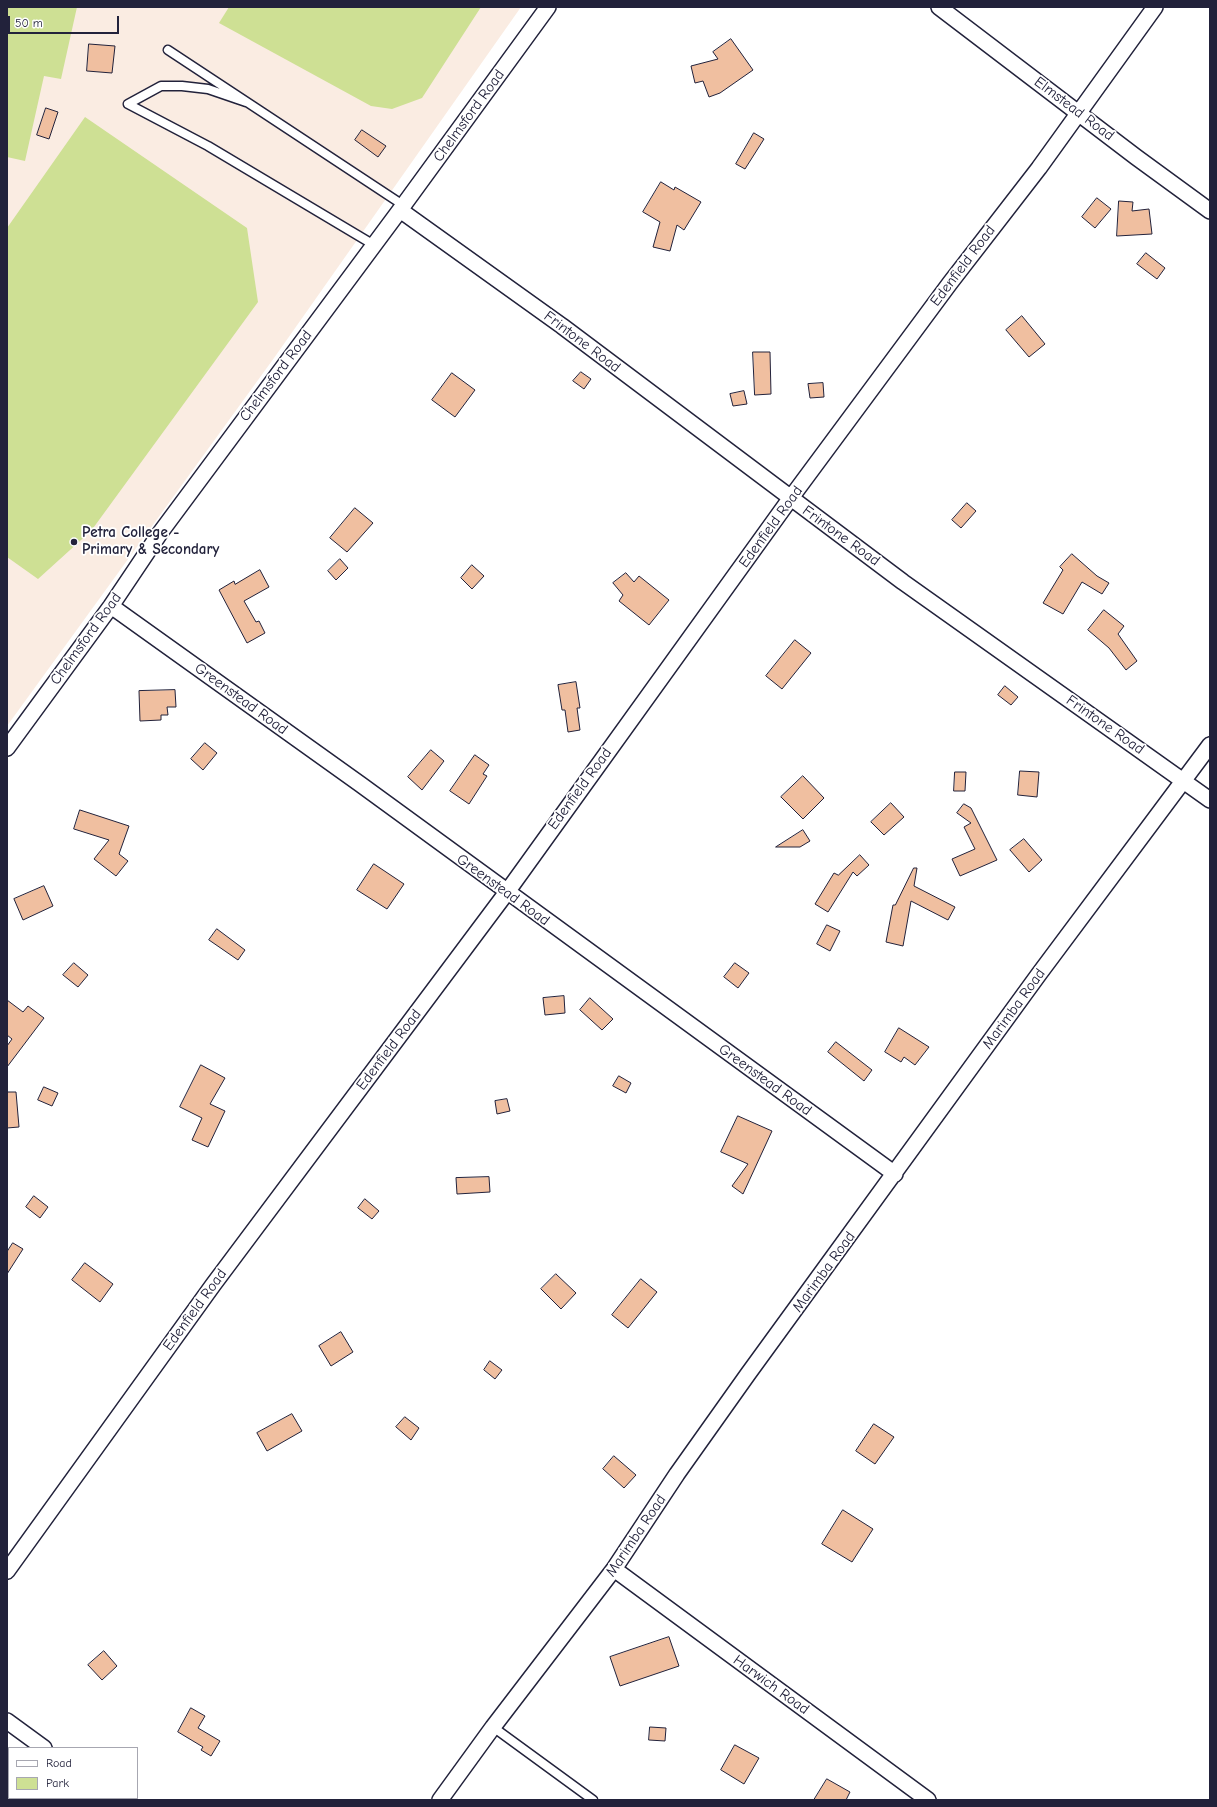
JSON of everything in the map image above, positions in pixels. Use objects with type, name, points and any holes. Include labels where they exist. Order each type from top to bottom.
[{"type":"street","name":"Chelmsford Road","points":[[7,748],[111,606],[160,533],[374,245],[548,7]]},
{"type":"street","name":"Elmstead Road","points":[[939,7],[1136,157],[1210,211]]},
{"type":"street","name":"Edenfield Road","points":[[7,1571],[213,1285],[506,892],[790,499],[950,283],[1039,168],[1155,7]]},
{"type":"street","name":"Frintone Road","points":[[402,207],[790,499],[916,591],[1210,800]]},
{"type":"street","name":"Greenstead Road","points":[[111,606],[360,784],[506,892],[895,1174]]},
{"type":"street","name":"Marimba Road","points":[[440,1800],[493,1727],[614,1569],[681,1468],[1044,968],[1210,745]]},
{"type":"street","name":"Harwich Road","points":[[614,1569],[928,1800]]},
{"type":"street","points":[[7,1721],[43,1747]]},
{"type":"lane","points":[[168,50],[402,207]]},
{"type":"lane","points":[[246,102],[208,89],[182,86],[162,86],[128,104],[208,146],[374,245]]},
{"type":"lane","points":[[493,1727],[593,1800]]},
{"type":"shaded area","name":"Petra College - Primary & Secondary","points":[[7,7],[521,7],[274,358],[7,726]]},
{"type":"green space","points":[[7,7],[77,7],[61,79],[44,76],[25,161],[7,157]]},
{"type":"green space","points":[[229,7],[481,7],[422,98],[392,109],[371,106],[219,23]]},
{"type":"green space","points":[[85,117],[247,228],[258,302],[91,531],[38,579],[7,557],[7,228]]},
{"type":"building","points":[[731,39],[753,70],[720,93],[709,97],[703,81],[695,83],[691,66],[718,59],[713,52]]},
{"type":"building","points":[[89,44],[115,46],[112,73],[87,71]]},
{"type":"building","points":[[46,108],[58,112],[49,139],[37,135]]},
{"type":"building","points":[[362,130],[386,146],[378,157],[355,140]]},
{"type":"building","points":[[754,133],[764,139],[745,169],[736,164]]},
{"type":"building","points":[[661,182],[674,190],[675,187],[701,202],[684,230],[677,225],[670,251],[653,247],[660,222],[643,212]]},
{"type":"building","points":[[1097,198],[1111,209],[1095,228],[1082,217]]},
{"type":"building","points":[[1119,201],[1133,202],[1132,211],[1149,209],[1152,234],[1117,236]]},
{"type":"building","points":[[1146,253],[1165,268],[1157,279],[1137,264]]},
{"type":"building","points":[[1022,316],[1045,344],[1029,357],[1006,330]]},
{"type":"building","points":[[753,352],[770,352],[771,394],[755,395]]},
{"type":"building","points":[[581,372],[591,379],[584,389],[573,381]]},
{"type":"building","points":[[452,373],[475,390],[455,417],[432,400]]},
{"type":"building","points":[[823,383],[824,397],[810,398],[808,384]]},
{"type":"building","points":[[744,391],[747,404],[733,406],[730,394]]},
{"type":"building","points":[[967,503],[976,511],[961,528],[952,520]]},
{"type":"building","points":[[355,508],[373,523],[347,552],[330,538]]},
{"type":"building","points":[[1072,554],[1097,576],[1109,583],[1102,594],[1082,582],[1063,614],[1043,603],[1063,570],[1060,567]]},
{"type":"building","points":[[340,559],[348,568],[336,580],[328,571]]},
{"type":"building","points":[[472,565],[484,576],[472,589],[461,578]]},
{"type":"building","points":[[260,570],[269,587],[244,601],[256,622],[259,621],[265,633],[247,643],[219,590],[234,581],[235,584]]},
{"type":"building","points":[[626,573],[634,582],[639,576],[669,600],[649,625],[619,601],[623,595],[613,583]]},
{"type":"building","points":[[1104,610],[1124,626],[1118,634],[1137,661],[1126,670],[1109,648],[1088,630]]},
{"type":"building","points":[[795,640],[811,653],[782,689],[766,676]]},
{"type":"building","points":[[576,682],[580,708],[577,708],[580,730],[568,732],[565,710],[562,710],[558,685]]},
{"type":"building","points":[[1005,686],[1018,697],[1011,705],[998,695]]},
{"type":"building","points":[[175,690],[176,707],[167,707],[168,715],[161,715],[161,720],[140,721],[139,691]]},
{"type":"building","points":[[205,743],[217,753],[203,770],[191,759]]},
{"type":"building","points":[[431,750],[444,761],[422,790],[408,777]]},
{"type":"building","points":[[475,755],[489,765],[483,774],[487,776],[469,804],[450,791]]},
{"type":"building","points":[[1020,771],[1039,772],[1037,797],[1018,795]]},
{"type":"building","points":[[955,772],[966,772],[965,791],[954,791]]},
{"type":"building","points":[[803,776],[824,798],[803,819],[781,797]]},
{"type":"building","points":[[891,803],[904,817],[884,835],[871,822]]},
{"type":"building","points":[[964,804],[971,808],[997,860],[960,876],[952,859],[975,849],[964,827],[971,823],[957,813]]},
{"type":"building","points":[[80,810],[129,826],[119,854],[128,861],[116,876],[94,859],[109,840],[74,829]]},
{"type":"building","points":[[803,830],[810,841],[800,847],[776,847]]},
{"type":"building","points":[[1024,839],[1042,860],[1029,872],[1010,850]]},
{"type":"building","points":[[860,855],[869,865],[857,876],[853,872],[828,912],[815,904],[834,873],[838,875]]},
{"type":"building","points":[[374,864],[404,884],[387,909],[357,890]]},
{"type":"building","points":[[914,868],[917,868],[914,886],[955,907],[948,920],[911,901],[903,946],[886,942],[893,905],[895,905]]},
{"type":"building","points":[[44,886],[53,906],[23,920],[14,899]]},
{"type":"building","points":[[827,925],[840,931],[830,951],[817,944]]},
{"type":"building","points":[[217,929],[245,950],[238,960],[209,940]]},
{"type":"building","points":[[74,963],[88,975],[78,987],[63,975]]},
{"type":"building","points":[[735,963],[749,973],[738,988],[724,977]]},
{"type":"building","points":[[564,996],[565,1013],[545,1015],[543,998]]},
{"type":"building","points":[[590,998],[613,1019],[602,1030],[580,1010]]},
{"type":"building","points":[[7,1000],[23,1012],[28,1006],[44,1018],[7,1067],[7,1046],[12,1039],[7,1035]]},
{"type":"building","points":[[899,1028],[929,1047],[915,1065],[904,1057],[901,1062],[885,1052]]},
{"type":"building","points":[[836,1042],[872,1070],[864,1081],[828,1052]]},
{"type":"building","points":[[201,1065],[225,1078],[210,1104],[225,1111],[208,1147],[192,1140],[202,1118],[180,1107]]},
{"type":"building","points":[[619,1076],[631,1083],[626,1093],[613,1086]]},
{"type":"building","points":[[44,1087],[58,1093],[52,1106],[38,1100]]},
{"type":"building","points":[[7,1092],[16,1092],[19,1127],[7,1128]]},
{"type":"building","points":[[507,1099],[510,1111],[497,1114],[495,1101]]},
{"type":"building","points":[[738,1116],[772,1131],[743,1194],[732,1186],[748,1164],[721,1152]]},
{"type":"building","points":[[489,1177],[490,1192],[457,1194],[456,1178]]},
{"type":"building","points":[[34,1196],[48,1207],[40,1218],[26,1207]]},
{"type":"building","points":[[365,1199],[379,1211],[372,1219],[358,1208]]},
{"type":"building","points":[[13,1243],[23,1249],[7,1274],[7,1252]]},
{"type":"building","points":[[85,1263],[113,1284],[100,1302],[72,1280]]},
{"type":"building","points":[[556,1274],[576,1293],[561,1309],[541,1289]]},
{"type":"building","points":[[641,1279],[657,1292],[628,1328],[612,1315]]},
{"type":"building","points":[[341,1332],[353,1352],[331,1366],[319,1346]]},
{"type":"building","points":[[490,1361],[502,1370],[495,1379],[484,1370]]},
{"type":"building","points":[[292,1414],[302,1431],[267,1451],[257,1433]]},
{"type":"building","points":[[405,1417],[419,1428],[411,1440],[396,1427]]},
{"type":"building","points":[[874,1424],[894,1437],[875,1464],[856,1451]]},
{"type":"building","points":[[614,1456],[636,1475],[624,1488],[603,1469]]},
{"type":"building","points":[[843,1510],[873,1529],[852,1562],[822,1544]]},
{"type":"building","points":[[669,1637],[679,1666],[620,1686],[610,1657]]},
{"type":"building","points":[[104,1651],[117,1666],[102,1680],[88,1665]]},
{"type":"building","points":[[191,1708],[205,1716],[198,1728],[220,1741],[211,1756],[201,1750],[203,1747],[178,1732]]},
{"type":"building","points":[[650,1727],[666,1728],[665,1741],[649,1740]]},
{"type":"building","points":[[735,1745],[759,1758],[744,1784],[721,1770]]},
{"type":"building","points":[[827,1779],[850,1792],[846,1800],[814,1800]]},
{"type":"place","name":"Petra College - Primary & Secondary","points":[[74,542]]}]
